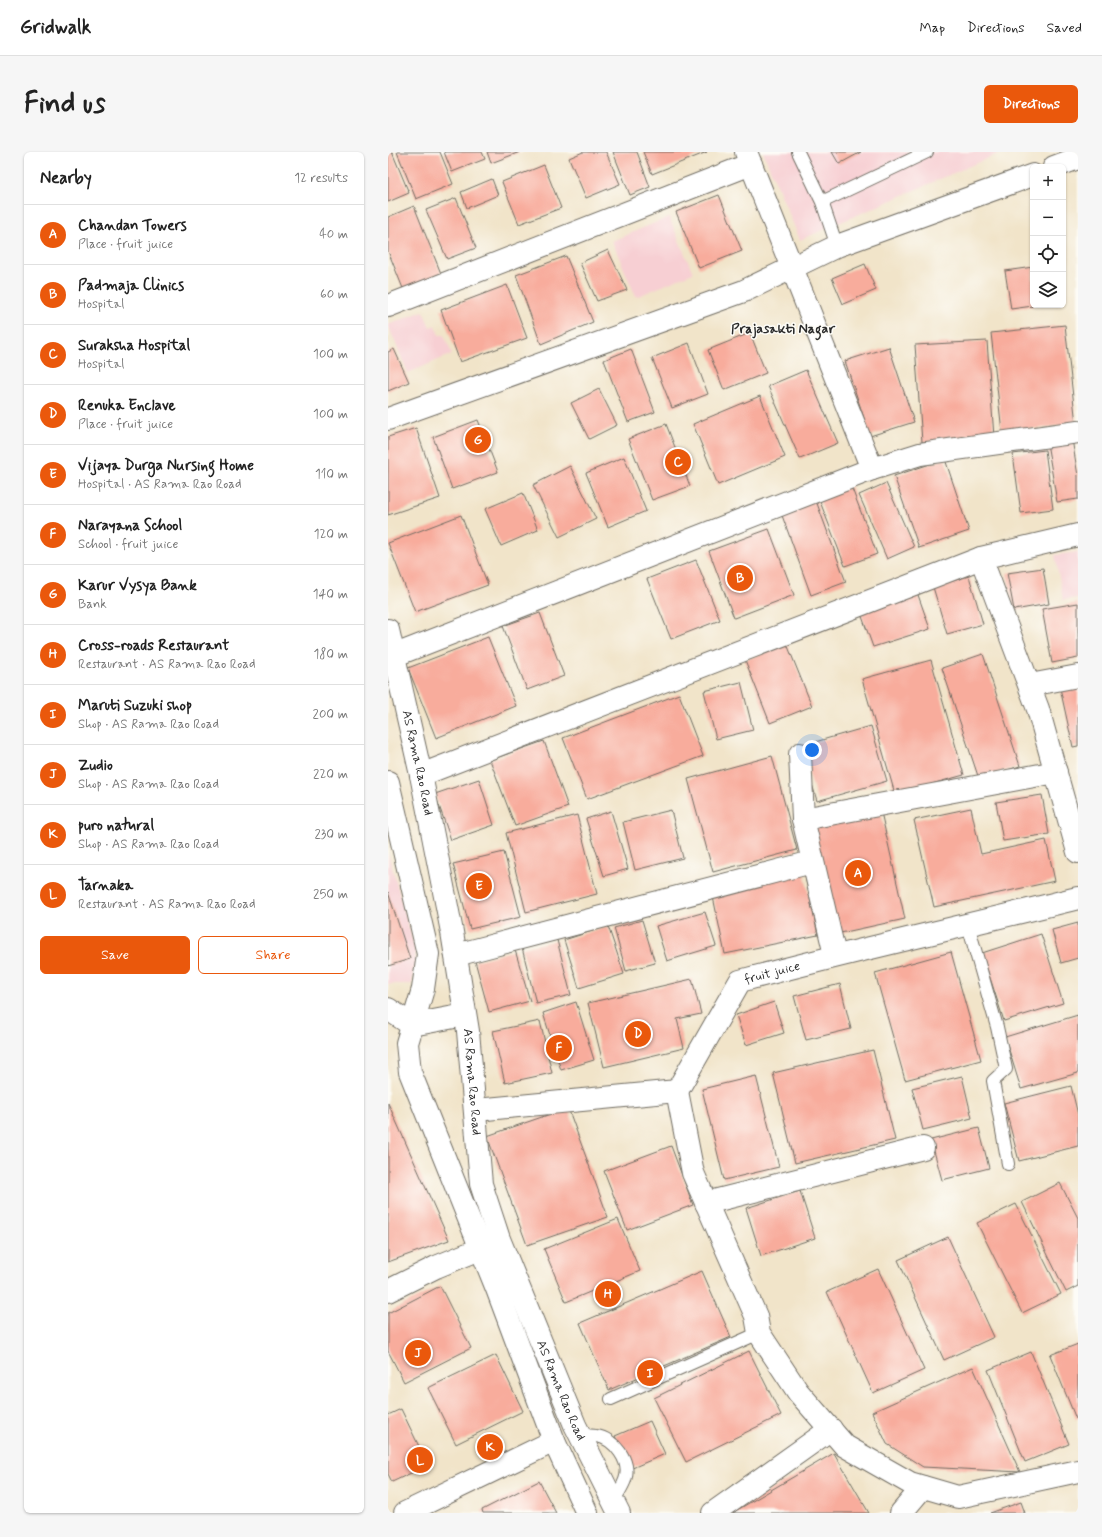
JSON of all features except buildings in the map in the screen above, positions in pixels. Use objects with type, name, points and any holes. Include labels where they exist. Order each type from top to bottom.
[{"type":"street","points":[[388,306],[749,158],[872,469]]},
{"type":"street","points":[[388,419],[744,291],[837,246],[1030,176]]},
{"type":"street","points":[[393,656],[872,469],[920,454],[1078,432]]},
{"type":"street","points":[[421,775],[981,558],[1078,535]]},
{"type":"street","points":[[981,558],[1030,685],[1078,852]]},
{"type":"street","name":"AS Rama Rao Road","points":[[388,630],[421,775],[456,956],[465,1015],[476,1110],[482,1184],[499,1238],[580,1436],[616,1508]]},
{"type":"street","points":[[1030,685],[1078,676]]},
{"type":"street","points":[[800,754],[803,819],[835,955]]},
{"type":"street","points":[[803,819],[1056,772]]},
{"type":"street","name":"AS Rama Rao Road","points":[[388,782],[428,954],[424,989],[407,1043],[410,1072],[497,1289],[554,1441],[587,1513]]},
{"type":"street","points":[[456,956],[812,862]]},
{"type":"street","name":"fruit juice","points":[[677,1091],[740,980],[835,955],[968,926],[1078,898]]},
{"type":"street","points":[[388,1009],[412,1025],[465,1015]]},
{"type":"street","points":[[476,1110],[677,1091],[693,1173],[756,1316],[759,1333],[798,1392],[845,1446],[910,1483],[958,1496],[1078,1471]]},
{"type":"street","points":[[706,1203],[923,1148]]},
{"type":"street","points":[[388,1291],[436,1267],[480,1249]]},
{"type":"street","points":[[713,1513],[831,1429]]},
{"type":"street","points":[[405,1513],[554,1441]]},
{"type":"street","points":[[901,1513],[923,1487]]},
{"type":"lane","points":[[798,152],[822,202],[837,246]]},
{"type":"lane","points":[[822,202],[927,152]]},
{"type":"lane","points":[[968,926],[997,1026],[1006,1069],[993,1080],[1008,1164]]},
{"type":"lane","points":[[612,1399],[759,1333]]},
{"type":"lane","points":[[580,1436],[596,1436],[606,1440],[618,1448],[626,1466],[626,1479],[616,1508]]},
{"type":"shaded area","points":[[763,152],[1002,152],[800,240]]},
{"type":"shaded area","points":[[669,217],[693,273],[636,297],[612,241]]},
{"type":"shaded area","points":[[423,311],[430,327],[435,325],[439,335],[444,335],[452,354],[408,373],[388,325]]},
{"type":"shaded area","points":[[1078,552],[1078,598],[1063,600],[1055,555]]},
{"type":"shaded area","points":[[388,853],[416,952],[412,984],[388,984]]},
{"type":"place","name":"Karur Vysya Bank","points":[[478,440]]},
{"type":"place","name":"Suraksha Hospital","points":[[678,462]]},
{"type":"place","name":"Padmaja Clinics","points":[[740,578]]},
{"type":"place","name":"Chandan Towers","points":[[858,873]]},
{"type":"place","name":"Vijaya Durga Nursing Home","points":[[479,886]]},
{"type":"place","name":"Renuka Enclave","points":[[638,1034]]},
{"type":"place","name":"Narayana School","points":[[559,1048]]},
{"type":"place","name":"Cross-roads Restaurant","points":[[608,1294]]},
{"type":"place","name":"Zudio","points":[[418,1353]]},
{"type":"place","name":"Maruti Suzuki shop","points":[[650,1373]]},
{"type":"place","name":"puro natural","points":[[490,1447]]},
{"type":"place","name":"Tarnaka","points":[[420,1460]]},
{"type":"district","name":"Prajasakti Nagar","points":[[783,329]]}]
